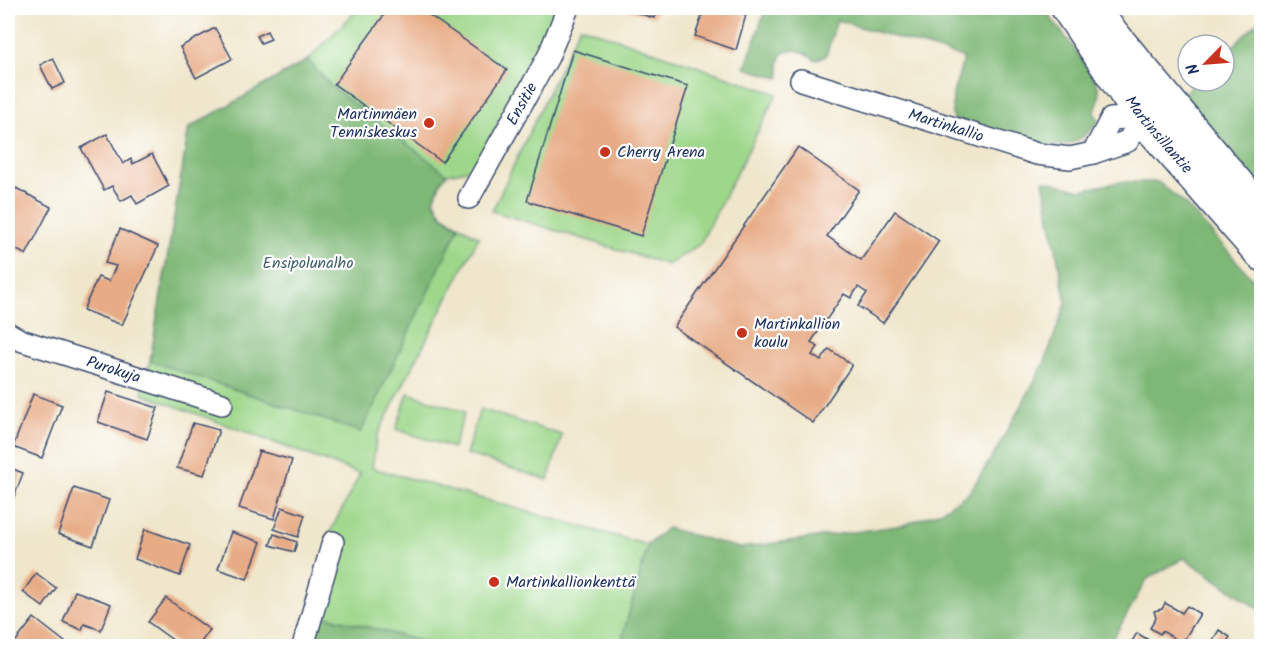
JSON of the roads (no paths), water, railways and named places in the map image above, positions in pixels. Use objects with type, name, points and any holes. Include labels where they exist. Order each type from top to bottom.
[{"type":"main road","name":"Martinsillantie","points":[[1068,8],[1154,108],[1262,214]]},
{"type":"main road","name":"Martinsillantie","points":[[1090,8],[1154,108],[1262,254]]},
{"type":"street","name":"Ensitie","points":[[469,198],[548,57],[568,8]]},
{"type":"street","name":"Martinkallio","points":[[801,80],[1037,154],[1070,158],[1128,141],[1154,108]]},
{"type":"street","name":"Purokuja","points":[[8,333],[20,340],[222,404]]},
{"type":"street","points":[[303,646],[333,542]]},
{"type":"place","name":"Martinmäen Tenniskeskus","points":[[429,123]]},
{"type":"place","name":"Cherry Arena","points":[[605,152]]},
{"type":"place","name":"Martinkallion koulu","points":[[742,333]]},
{"type":"place","name":"Martinkallionkenttä","points":[[494,582]]},
{"type":"park label","name":"Ensipolunalho","points":[[308,263]]}]
